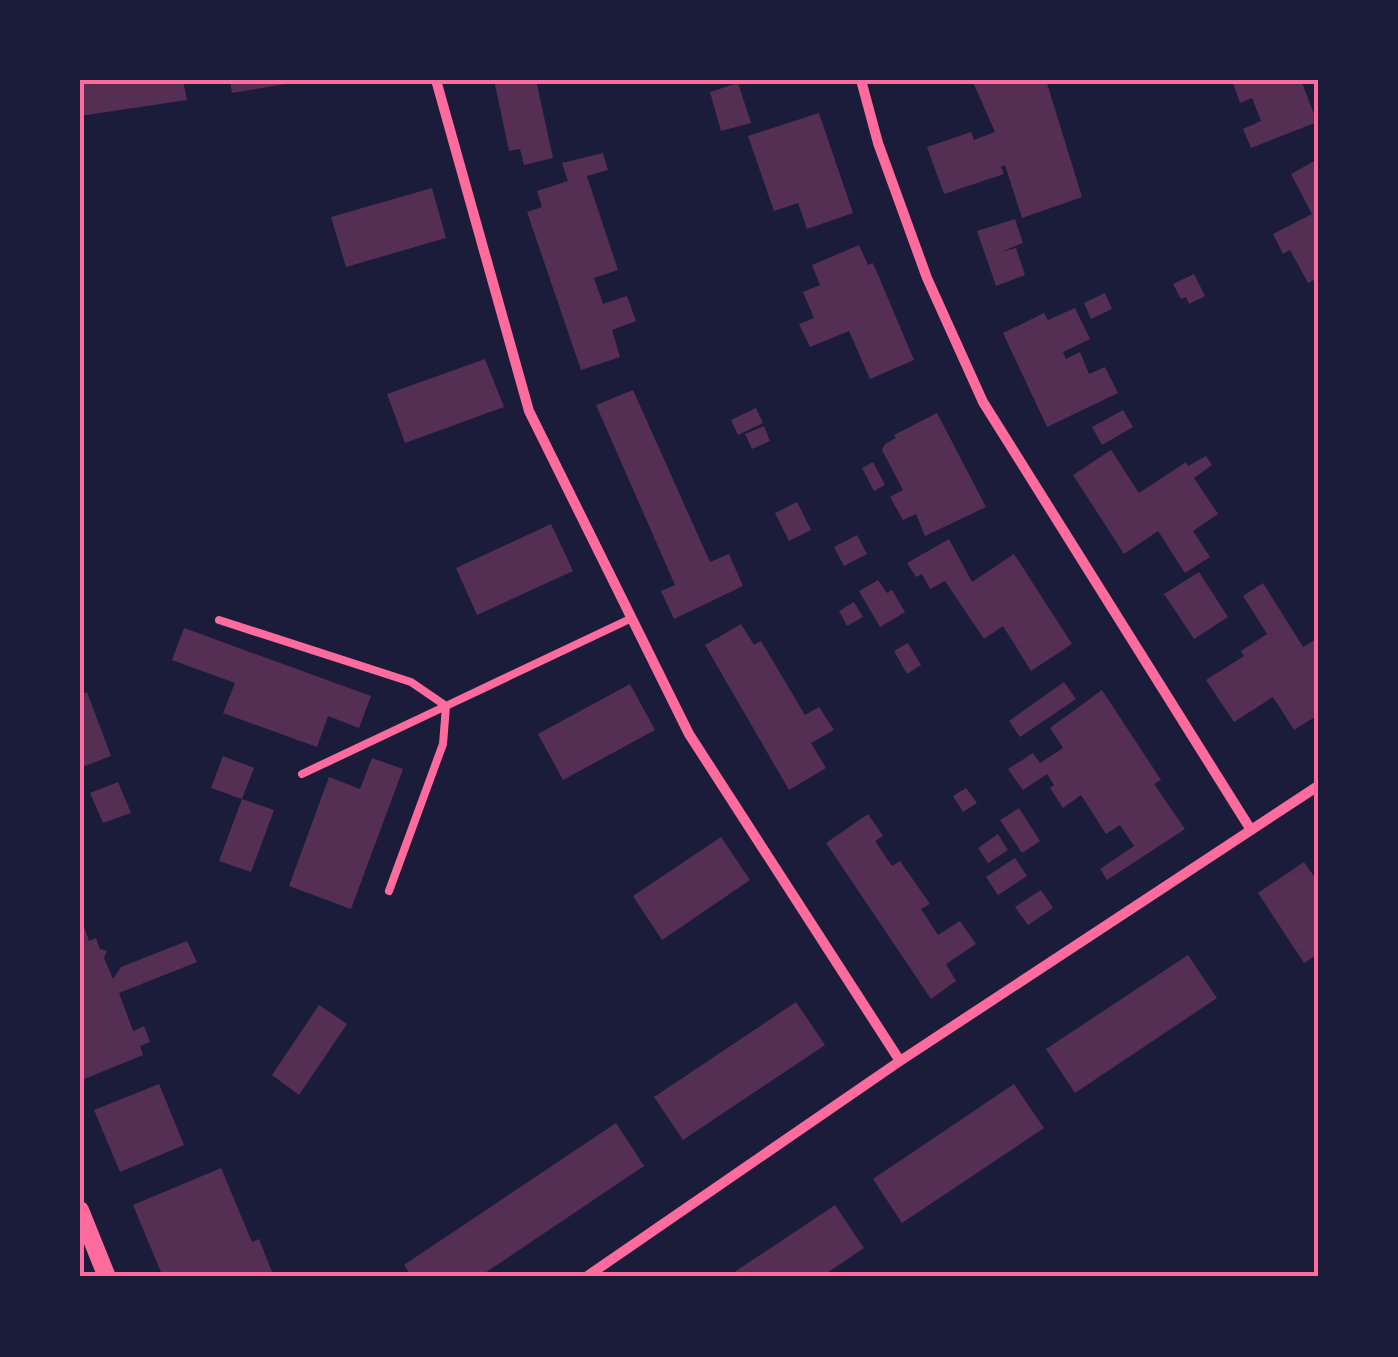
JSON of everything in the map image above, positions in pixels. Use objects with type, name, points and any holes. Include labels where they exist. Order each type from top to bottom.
[{"type":"street","points":[[436,80],[529,410],[690,734],[900,1061]]},
{"type":"street","points":[[861,80],[878,143],[927,278],[982,402],[1250,830]]},
{"type":"street","points":[[586,1277],[900,1061],[1318,786]]},
{"type":"street","points":[[80,1210],[107,1277]]},
{"type":"lane","points":[[302,774],[632,618]]},
{"type":"lane","points":[[219,620],[411,682],[446,706]]},
{"type":"lane","points":[[389,891],[442,744],[446,706]]},
{"type":"building","points":[[80,80],[183,80],[187,100],[80,116]]},
{"type":"building","points":[[230,80],[297,80],[297,82],[232,93]]},
{"type":"building","points":[[494,80],[536,80],[553,158],[524,165],[520,149],[509,151]]},
{"type":"building","points":[[972,80],[1046,80],[1082,197],[1022,218],[1005,165],[1001,167],[1004,174],[944,194],[927,147],[971,132],[974,140],[995,132]]},
{"type":"building","points":[[1232,80],[1301,80],[1317,122],[1251,148],[1243,129],[1261,121],[1252,98],[1240,103]]},
{"type":"building","points":[[738,83],[751,123],[721,131],[710,92]]},
{"type":"building","points":[[819,113],[853,213],[807,229],[798,203],[774,211],[748,136]]},
{"type":"building","points":[[603,153],[608,170],[587,176],[618,270],[594,278],[603,304],[627,296],[636,321],[612,330],[620,357],[581,370],[527,212],[542,207],[537,191],[568,181],[562,163]]},
{"type":"building","points":[[1318,159],[1318,278],[1308,283],[1290,250],[1283,254],[1273,234],[1312,214],[1291,174]]},
{"type":"building","points":[[432,188],[446,238],[346,267],[331,217]]},
{"type":"building","points":[[1015,219],[1023,243],[1001,252],[1016,248],[1025,275],[996,286],[977,231]]},
{"type":"building","points":[[859,245],[868,265],[873,263],[914,360],[870,379],[849,331],[810,347],[799,324],[814,318],[803,292],[820,285],[812,265]]},
{"type":"building","points":[[1194,274],[1205,296],[1189,304],[1186,297],[1181,299],[1173,284]]},
{"type":"building","points":[[1105,293],[1112,309],[1091,319],[1084,303]]},
{"type":"building","points":[[1075,308],[1090,339],[1063,352],[1066,359],[1080,352],[1089,374],[1105,367],[1118,393],[1047,427],[1003,333],[1044,313],[1048,320]]},
{"type":"building","points":[[485,359],[504,407],[405,443],[387,394]]},
{"type":"building","points":[[633,390],[710,562],[729,554],[743,586],[674,619],[661,591],[675,585],[596,405]]},
{"type":"building","points":[[756,408],[763,423],[738,435],[731,420]]},
{"type":"building","points":[[1123,410],[1133,427],[1102,445],[1092,427]]},
{"type":"building","points":[[937,413],[986,507],[925,536],[916,514],[903,520],[890,497],[903,490],[882,450],[896,438],[894,435]]},
{"type":"building","points":[[764,426],[770,441],[752,449],[745,434]]},
{"type":"building","points":[[1111,450],[1139,493],[1186,462],[1188,466],[1206,456],[1212,465],[1194,478],[1218,514],[1193,531],[1210,557],[1185,573],[1158,531],[1124,554],[1073,475]]},
{"type":"building","points":[[873,462],[885,485],[874,491],[862,468]]},
{"type":"building","points":[[797,502],[811,530],[789,541],[775,513]]},
{"type":"building","points":[[551,524],[573,571],[477,615],[456,568]]},
{"type":"building","points":[[857,535],[867,554],[844,566],[834,547]]},
{"type":"building","points":[[949,539],[972,582],[1014,554],[1072,644],[1031,671],[1003,626],[984,639],[945,581],[930,589],[922,574],[916,577],[907,563]]},
{"type":"building","points":[[1199,572],[1228,617],[1194,639],[1164,594]]},
{"type":"building","points":[[878,580],[887,593],[892,590],[905,612],[880,627],[859,591]]},
{"type":"building","points":[[1263,583],[1303,647],[1318,638],[1318,715],[1294,730],[1273,697],[1234,722],[1206,680],[1244,656],[1241,651],[1267,634],[1243,596]]},
{"type":"building","points":[[854,602],[863,617],[847,626],[839,611]]},
{"type":"building","points":[[741,624],[754,645],[761,641],[805,715],[819,707],[834,730],[811,743],[826,768],[789,790],[705,645]]},
{"type":"building","points":[[184,628],[371,696],[359,728],[328,716],[317,747],[223,713],[235,683],[172,660]]},
{"type":"building","points":[[908,643],[921,665],[907,674],[894,651]]},
{"type":"building","points":[[1064,682],[1076,699],[1020,737],[1009,721]]},
{"type":"building","points":[[630,684],[655,730],[563,780],[538,734]]},
{"type":"building","points":[[1102,690],[1161,780],[1154,784],[1185,829],[1107,880],[1100,869],[1134,846],[1120,825],[1106,834],[1081,795],[1063,808],[1050,788],[1054,785],[1047,774],[1023,790],[1008,769],[1033,753],[1040,763],[1063,748],[1050,728]]},
{"type":"building","points":[[87,692],[111,756],[80,768],[80,695]]},
{"type":"building","points":[[223,756],[254,768],[242,799],[211,788]]},
{"type":"building","points":[[372,758],[403,769],[351,909],[289,886],[329,777],[360,789]]},
{"type":"building","points":[[118,782],[131,813],[103,823],[90,793]]},
{"type":"building","points":[[966,788],[977,803],[963,812],[953,796]]},
{"type":"building","points":[[242,799],[274,810],[251,872],[219,861]]},
{"type":"building","points":[[1019,808],[1040,841],[1022,853],[1000,820]]},
{"type":"building","points":[[868,814],[883,836],[875,841],[892,866],[900,861],[930,904],[921,909],[938,935],[960,921],[976,944],[946,964],[956,981],[931,999],[826,843]]},
{"type":"building","points":[[998,834],[1008,850],[988,863],[978,848]]},
{"type":"building","points":[[721,837],[750,880],[662,940],[633,896]]},
{"type":"building","points":[[1015,858],[1027,876],[998,895],[986,877]]},
{"type":"building","points":[[1304,862],[1318,882],[1318,954],[1304,963],[1258,893]]},
{"type":"building","points":[[1041,890],[1053,908],[1028,925],[1015,907]]},
{"type":"building","points":[[80,915],[89,941],[96,938],[100,949],[107,951],[104,958],[113,979],[121,967],[187,941],[197,962],[119,993],[133,1031],[144,1026],[150,1042],[140,1046],[143,1055],[82,1080]]},
{"type":"building","points":[[1188,955],[1217,998],[1075,1093],[1046,1049]]},
{"type":"building","points":[[796,1002],[825,1045],[683,1140],[654,1097]]},
{"type":"building","points":[[319,1005],[347,1024],[299,1095],[272,1075]]},
{"type":"building","points":[[159,1084],[184,1145],[120,1172],[94,1110]]},
{"type":"building","points":[[1014,1084],[1044,1128],[902,1223],[873,1179]]},
{"type":"building","points":[[616,1123],[644,1166],[479,1277],[412,1277],[404,1265]]},
{"type":"building","points":[[221,1168],[252,1242],[259,1239],[274,1277],[163,1277],[133,1205]]},
{"type":"building","points":[[835,1205],[864,1248],[821,1277],[727,1277]]}]
